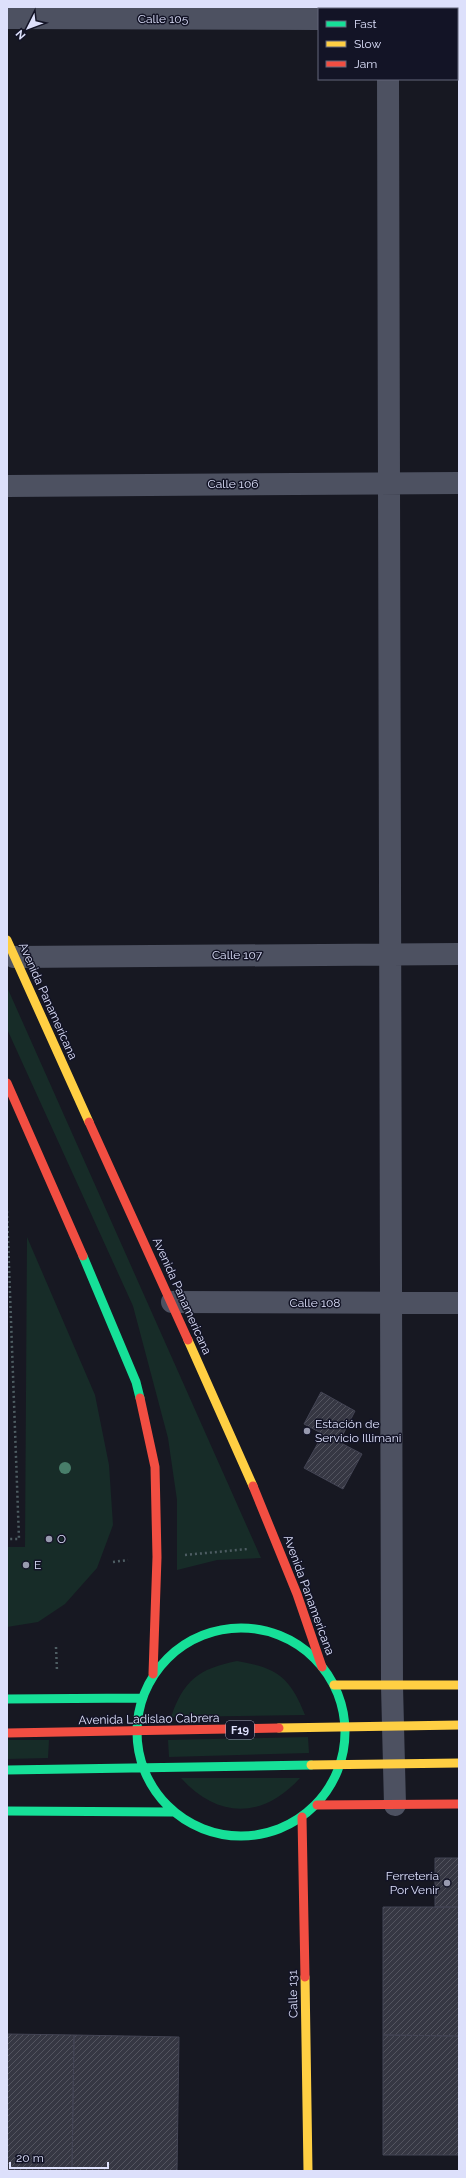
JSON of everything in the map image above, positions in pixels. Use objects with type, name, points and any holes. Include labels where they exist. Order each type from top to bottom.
[{"type":"main road","name":"Avenida Panamericana","points":[[11,948],[172,1302],[279,1546],[305,1612],[322,1667]]},
{"type":"main road","points":[[7,1083],[108,1312],[136,1382],[155,1467],[157,1557],[153,1674]]},
{"type":"main road","points":[[246,1628],[268,1631],[288,1639],[307,1652],[322,1667],[334,1685],[342,1704],[345,1728],[342,1766],[330,1788],[317,1805],[302,1817],[277,1830],[250,1837],[222,1836],[202,1829],[172,1812],[155,1792],[143,1769],[137,1751],[136,1732],[141,1698],[153,1674],[166,1657],[184,1644],[203,1634],[225,1629],[246,1628]]},
{"type":"main road","points":[[334,1685],[459,1685]]},
{"type":"main road","name":"Avenida Ladislao Cabrera","points":[[7,1699],[141,1698]]},
{"type":"main road","name":"Avenida Ladislao Cabrera","points":[[7,1733],[136,1732],[459,1725]]},
{"type":"main road","points":[[7,1770],[459,1763]]},
{"type":"main road","points":[[317,1805],[459,1804]]},
{"type":"main road","points":[[7,1812],[172,1812]]},
{"type":"main road","name":"Calle 131","points":[[302,1817],[308,2171]]},
{"type":"street","name":"Calle 105","points":[[7,18],[318,19]]},
{"type":"street","points":[[388,80],[392,1686],[395,1805]]},
{"type":"street","name":"Calle 106","points":[[7,486],[389,483],[459,484]]},
{"type":"street","name":"Calle 107","points":[[11,948],[459,954]]},
{"type":"street","name":"Calle 108","points":[[172,1302],[459,1303]]},
{"type":"path","points":[[7,1211],[19,1539],[7,1539]]},
{"type":"path","points":[[113,1562],[279,1546]]},
{"type":"green space","points":[[7,987],[261,1558],[217,1560],[177,1570],[177,1500],[168,1438],[133,1306],[7,1029]]},
{"type":"green space","points":[[27,1237],[95,1395],[109,1465],[113,1525],[97,1568],[65,1604],[38,1622],[7,1627],[7,1547],[25,1547]]},
{"type":"green space","points":[[237,1661],[262,1667],[280,1676],[294,1692],[305,1715],[171,1717],[181,1694],[194,1678],[202,1672],[212,1668]]},
{"type":"green space","points":[[308,1737],[309,1753],[169,1757],[168,1740]]},
{"type":"green space","points":[[7,1740],[49,1740],[48,1758],[7,1759]]},
{"type":"green space","points":[[181,1778],[300,1778],[286,1791],[271,1801],[256,1807],[240,1809],[225,1807],[210,1801],[195,1791]]},
{"type":"building","points":[[321,1392],[355,1411],[339,1442],[362,1454],[343,1489],[304,1468],[323,1434],[304,1424]]},
{"type":"building","name":"Ferretería Por Venir","points":[[435,1858],[459,1858],[459,1907],[435,1907]]},
{"type":"building","points":[[383,1907],[459,1907],[459,2036],[383,2035]]},
{"type":"building","points":[[7,2034],[74,2035],[72,2171],[7,2171]]},
{"type":"building","points":[[74,2035],[179,2037],[177,2171],[72,2171]]},
{"type":"building","points":[[383,2035],[459,2036],[459,2155],[383,2155]]},
{"type":"traffic: fast","points":[[83,1256],[136,1382],[140,1398]]},
{"type":"traffic: fast","points":[[231,1628],[251,1628],[271,1632],[290,1640],[299,1645],[315,1658],[328,1674],[337,1692],[341,1702],[345,1722],[345,1732],[345,1742],[341,1762],[337,1772],[328,1790],[315,1806],[299,1819],[271,1832],[251,1836],[231,1836],[211,1832],[192,1824],[175,1813],[160,1798],[149,1781],[141,1762],[137,1742],[137,1722],[141,1702],[149,1683],[160,1666],[175,1651],[192,1640],[211,1632],[231,1628]]},
{"type":"traffic: fast","points":[[7,1699],[141,1698]]},
{"type":"traffic: fast","points":[[7,1770],[311,1765]]},
{"type":"traffic: fast","points":[[7,1811],[172,1812]]},
{"type":"traffic: slow","points":[[7,940],[89,1122]]},
{"type":"traffic: slow","points":[[188,1340],[253,1486]]},
{"type":"traffic: slow","points":[[334,1685],[459,1685]]},
{"type":"traffic: slow","points":[[279,1728],[459,1725]]},
{"type":"traffic: slow","points":[[311,1765],[459,1763]]},
{"type":"traffic: slow","points":[[305,1977],[308,2171]]},
{"type":"traffic: jam","points":[[7,1083],[83,1256]]},
{"type":"traffic: jam","points":[[89,1122],[188,1340]]},
{"type":"traffic: jam","points":[[140,1398],[155,1467],[157,1557],[153,1674]]},
{"type":"traffic: jam","points":[[253,1486],[297,1594],[322,1667]]},
{"type":"traffic: jam","points":[[7,1733],[279,1728]]},
{"type":"traffic: jam","points":[[317,1805],[459,1804]]},
{"type":"traffic: jam","points":[[302,1817],[305,1977]]},
{"type":"place","name":"Estación de Servicio Illimani","points":[[307,1431]]},
{"type":"place","name":"O","points":[[49,1539]]},
{"type":"place","name":"E","points":[[26,1565]]},
{"type":"place","name":"Ferretería Por Venir","points":[[447,1883]]}]
